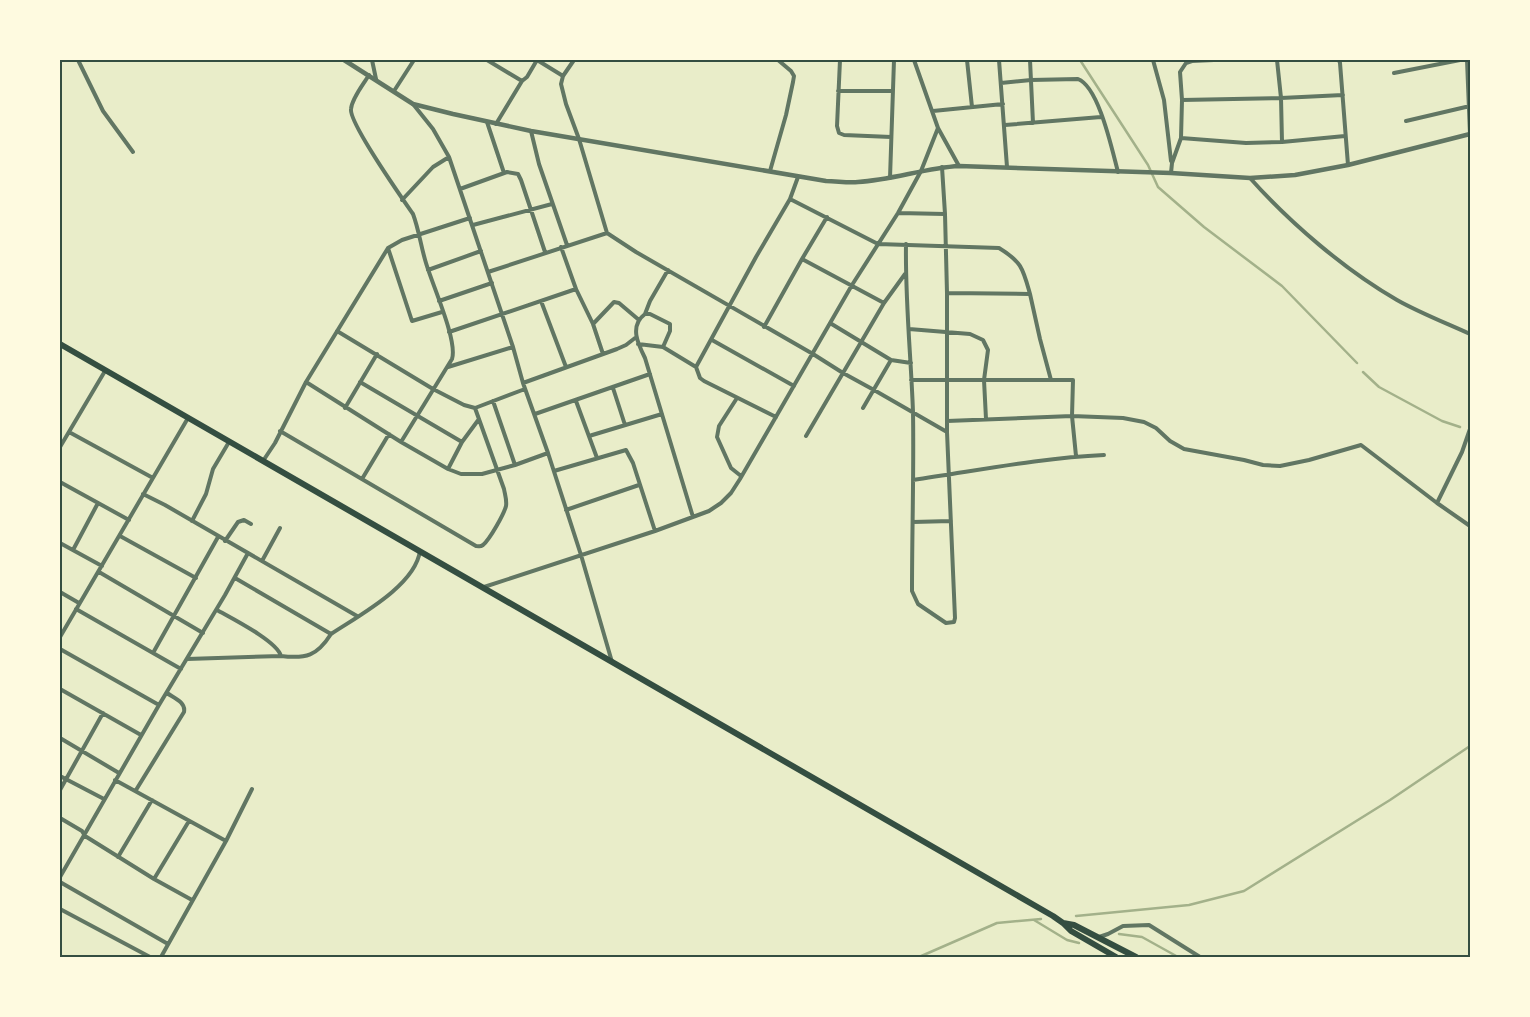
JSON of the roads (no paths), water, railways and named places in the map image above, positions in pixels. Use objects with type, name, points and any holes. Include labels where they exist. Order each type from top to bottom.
[{"type":"highway","points":[[60,344],[484,587],[1063,923],[1071,931],[1116,957]]},
{"type":"highway","points":[[1063,923],[1074,924],[1136,957]]},
{"type":"street","points":[[78,60],[103,111],[133,152]]},
{"type":"street","points":[[372,60],[376,79]]},
{"type":"street","points":[[394,92],[414,60]]},
{"type":"street","points":[[488,60],[522,81]]},
{"type":"street","points":[[496,124],[537,60],[563,76]]},
{"type":"street","points":[[574,60],[563,76],[561,84],[607,233],[764,327],[947,432]]},
{"type":"street","points":[[770,171],[786,115],[794,76],[778,60]]},
{"type":"street","points":[[840,60],[837,126],[839,133],[844,135],[891,137]]},
{"type":"street","points":[[890,178],[894,60]]},
{"type":"street","points":[[914,60],[938,128],[959,166]]},
{"type":"street","points":[[967,60],[972,106]]},
{"type":"street","points":[[999,60],[1007,167]]},
{"type":"street","points":[[1030,60],[1033,123]]},
{"type":"street","points":[[1152,60],[1164,100],[1172,163],[1171,173]]},
{"type":"street","points":[[1172,163],[1181,138],[1182,100],[1180,72],[1182,66],[1192,61],[1214,60]]},
{"type":"street","points":[[1277,60],[1281,98],[1282,142]]},
{"type":"street","points":[[1339,60],[1348,165]]},
{"type":"street","points":[[1394,73],[1460,60]]},
{"type":"street","points":[[413,104],[531,131],[826,181],[856,182],[890,178],[942,167],[959,166],[1171,173],[1250,178],[1295,176],[1348,165],[1470,134],[1467,60]]},
{"type":"street","points":[[347,61],[413,104],[433,128],[449,157],[554,471],[612,662]]},
{"type":"street","points":[[369,75],[352,103],[350,112],[356,126],[402,200],[413,214],[454,354],[401,442]]},
{"type":"street","points":[[1001,83],[1031,80],[1078,79],[1083,81],[1089,87],[1096,101],[1118,172]]},
{"type":"street","points":[[838,91],[892,91]]},
{"type":"street","points":[[1182,100],[1343,95]]},
{"type":"street","points":[[933,111],[1003,104]]},
{"type":"street","points":[[1406,121],[1470,106]]},
{"type":"street","points":[[1005,125],[1102,117]]},
{"type":"street","points":[[487,122],[504,173]]},
{"type":"street","points":[[484,587],[655,531],[709,511],[721,503],[741,476],[852,285],[898,214],[920,171],[938,128]]},
{"type":"street","points":[[531,131],[552,204],[567,245]]},
{"type":"street","points":[[1181,138],[1246,143],[1282,142],[1345,136]]},
{"type":"street","points":[[402,200],[433,167],[449,157]]},
{"type":"street","points":[[906,244],[905,274],[912,412],[912,591],[918,604],[950,624],[954,622],[955,618],[947,432],[947,293],[942,167]]},
{"type":"street","points":[[460,189],[504,173],[513,172],[518,174],[522,180],[545,252]]},
{"type":"street","points":[[696,367],[790,199],[798,177]]},
{"type":"street","points":[[1250,178],[1280,210],[1318,243],[1371,283],[1398,301],[1470,334]]},
{"type":"street","points":[[790,199],[878,244],[999,248],[1015,259],[1022,266],[1051,380]]},
{"type":"street","points":[[473,225],[531,208],[552,204]]},
{"type":"street","points":[[898,214],[945,214]]},
{"type":"street","points":[[764,327],[828,217]]},
{"type":"street","points":[[263,460],[275,443],[306,382],[388,248],[402,240],[470,218]]},
{"type":"street","points":[[488,272],[607,233]]},
{"type":"street","points":[[560,247],[576,289],[593,324],[603,354]]},
{"type":"street","points":[[388,248],[412,321],[442,312]]},
{"type":"street","points":[[428,270],[481,251]]},
{"type":"street","points":[[802,259],[884,303]]},
{"type":"street","points":[[523,383],[626,346],[635,338],[639,320],[645,314],[650,301],[668,270]]},
{"type":"street","points":[[806,436],[884,303],[905,274]]},
{"type":"street","points":[[438,301],[492,283]]},
{"type":"street","points":[[449,332],[576,289]]},
{"type":"street","points":[[947,293],[1030,294]]},
{"type":"street","points":[[540,300],[566,367]]},
{"type":"street","points":[[593,324],[614,302],[618,303],[639,320]]},
{"type":"street","points":[[645,314],[650,314],[670,324],[670,331],[662,347]]},
{"type":"street","points":[[830,323],[891,360],[911,363]]},
{"type":"street","points":[[909,330],[970,334],[983,340],[988,350],[984,380],[986,419]]},
{"type":"street","points":[[337,331],[433,389],[464,405],[475,408],[525,389]]},
{"type":"street","points":[[635,338],[650,374],[693,517]]},
{"type":"street","points":[[712,340],[794,386]]},
{"type":"street","points":[[638,344],[662,347],[696,367],[700,378],[704,381],[776,417]]},
{"type":"street","points":[[448,366],[513,347]]},
{"type":"street","points":[[345,408],[377,354]]},
{"type":"street","points":[[863,408],[891,360]]},
{"type":"street","points":[[60,448],[105,371]]},
{"type":"street","points":[[535,414],[650,374]]},
{"type":"street","points":[[911,380],[1073,380],[1072,416],[1076,456]]},
{"type":"street","points":[[306,382],[401,442],[448,469],[461,474],[482,474],[548,453]]},
{"type":"street","points":[[360,382],[418,414],[462,442]]},
{"type":"street","points":[[613,388],[625,425]]},
{"type":"street","points":[[737,398],[719,426],[716,437],[731,468],[741,476]]},
{"type":"street","points":[[576,400],[597,458]]},
{"type":"street","points":[[493,401],[515,465]]},
{"type":"street","points":[[280,431],[476,546],[480,546],[484,544],[492,532],[506,506],[504,490],[475,408]]},
{"type":"street","points":[[589,436],[662,414]]},
{"type":"street","points":[[947,421],[1072,416],[1123,418],[1144,422],[1156,428],[1170,441],[1184,449],[1263,465],[1280,466],[1310,460],[1361,445],[1470,526]]},
{"type":"street","points":[[60,637],[188,418]]},
{"type":"street","points":[[448,469],[462,442],[479,419]]},
{"type":"street","points":[[1437,503],[1462,452],[1470,429]]},
{"type":"street","points":[[69,432],[153,478]]},
{"type":"street","points":[[362,479],[388,434]]},
{"type":"street","points":[[192,521],[206,494],[213,469],[228,442]]},
{"type":"street","points":[[554,471],[626,450],[633,463],[655,531]]},
{"type":"street","points":[[912,480],[1076,456],[1104,455]]},
{"type":"street","points":[[60,490],[62,483],[129,520]]},
{"type":"street","points":[[566,510],[639,485]]},
{"type":"street","points":[[143,494],[357,616]]},
{"type":"street","points":[[73,550],[98,503]]},
{"type":"street","points":[[225,541],[238,522],[244,520],[251,524]]},
{"type":"street","points":[[912,522],[951,521]]},
{"type":"street","points":[[262,561],[280,528]]},
{"type":"street","points":[[120,536],[196,578]]},
{"type":"street","points":[[152,653],[218,537]]},
{"type":"street","points":[[60,543],[102,566]]},
{"type":"street","points":[[187,659],[281,656],[295,658],[305,657],[314,653],[323,646],[330,634],[401,586],[419,558],[420,552]]},
{"type":"street","points":[[60,877],[141,735],[217,610],[248,553]]},
{"type":"street","points":[[99,572],[203,633]]},
{"type":"street","points":[[235,578],[330,634]]},
{"type":"street","points":[[60,592],[80,603]]},
{"type":"street","points":[[76,609],[181,669]]},
{"type":"street","points":[[217,610],[256,632],[276,647],[281,656]]},
{"type":"street","points":[[60,649],[159,705]]},
{"type":"street","points":[[60,690],[141,735]]},
{"type":"street","points":[[136,790],[184,712],[185,707],[183,704],[167,693]]},
{"type":"street","points":[[60,790],[103,713]]},
{"type":"street","points":[[60,738],[119,773]]},
{"type":"street","points":[[60,776],[104,799]]},
{"type":"street","points":[[115,780],[226,841]]},
{"type":"street","points":[[161,957],[226,841],[252,790]]},
{"type":"street","points":[[118,857],[152,800]]},
{"type":"street","points":[[60,818],[118,857],[192,900]]},
{"type":"street","points":[[154,879],[189,820]]},
{"type":"street","points":[[60,882],[168,944]]},
{"type":"street","points":[[60,909],[150,957]]},
{"type":"street","points":[[1099,937],[1123,926],[1149,925],[1200,957]]},
{"type":"waterway","points":[[1080,60],[1148,165],[1158,187],[1204,227],[1282,286],[1357,363]]},
{"type":"waterway","points":[[1363,372],[1379,387],[1442,421],[1460,427]]},
{"type":"waterway","points":[[1076,916],[1189,905],[1244,891],[1390,800],[1470,746]]},
{"type":"waterway","points":[[919,957],[997,923],[1041,919]]},
{"type":"waterway","points":[[1034,920],[1067,940],[1079,943]]},
{"type":"waterway","points":[[1119,934],[1142,937],[1178,957]]}]
